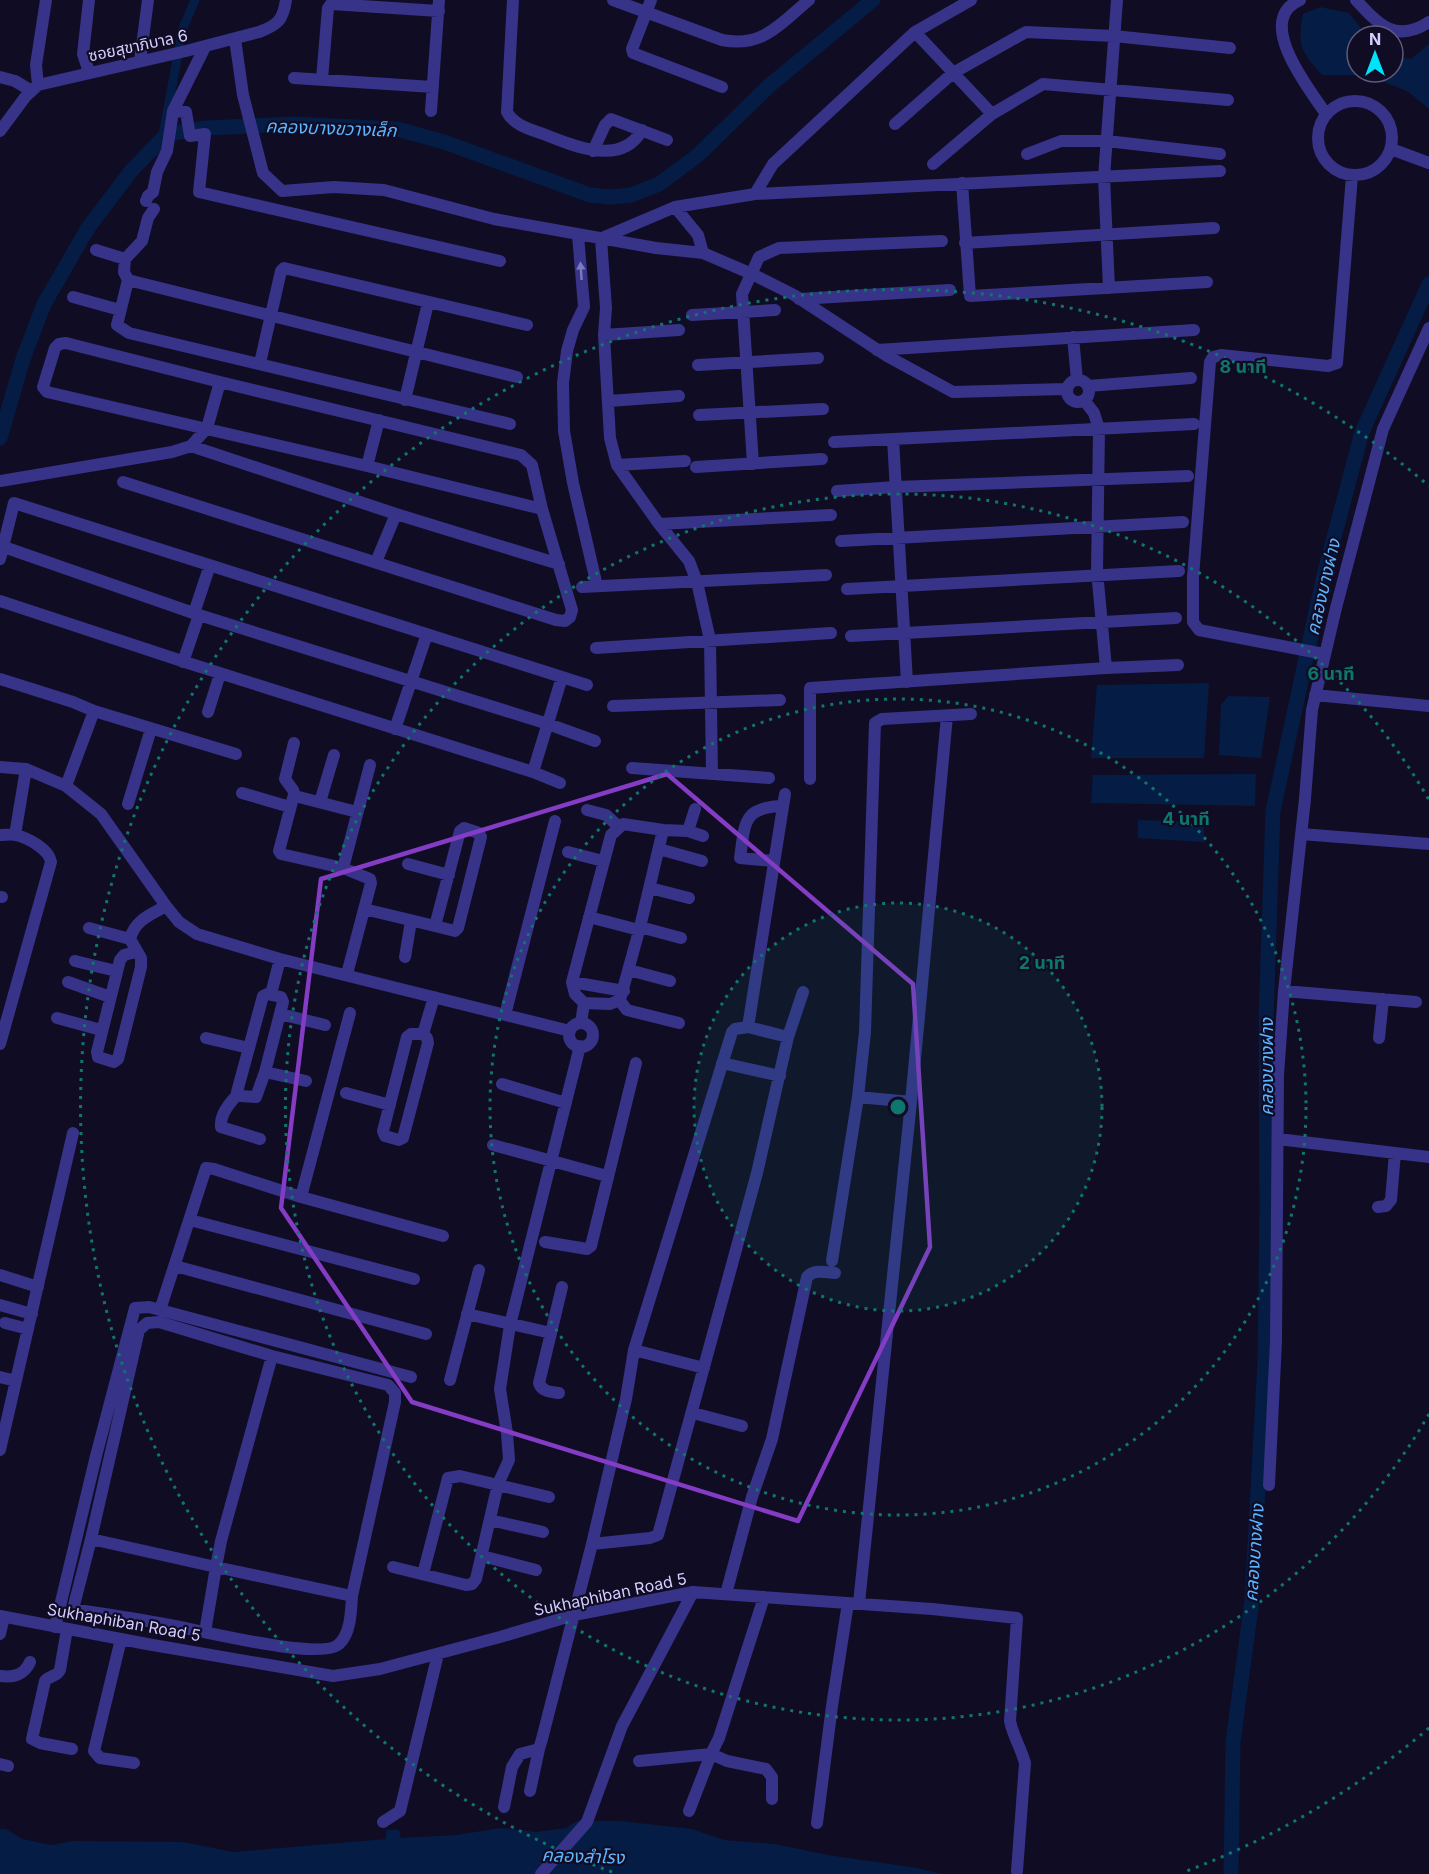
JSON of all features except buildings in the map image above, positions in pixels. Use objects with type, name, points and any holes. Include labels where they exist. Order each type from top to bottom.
[{"type":"street","points":[[0,131],[34,88],[46,0]]},
{"type":"street","points":[[88,72],[83,54],[89,0]]},
{"type":"street","points":[[140,61],[148,0]]},
{"type":"street","name":"ซอยสุขาภิบาล 6","points":[[34,88],[88,72],[172,55],[270,28],[281,20],[286,0]]},
{"type":"street","points":[[513,0],[507,112],[516,122],[574,146],[593,151],[625,147],[637,140],[642,130]]},
{"type":"street","points":[[613,0],[646,14],[737,43],[760,38],[809,0]]},
{"type":"street","points":[[651,0],[632,49],[633,53],[722,87]]},
{"type":"street","points":[[755,194],[773,164],[915,32],[971,0]]},
{"type":"street","points":[[1109,288],[1104,177],[1117,0]]},
{"type":"street","points":[[1300,0],[1293,3],[1284,16],[1283,33],[1287,51],[1293,65],[1326,114]]},
{"type":"street","points":[[1356,0],[1376,22],[1394,30],[1412,31],[1429,22]]},
{"type":"street","points":[[322,80],[328,8],[331,4],[439,5],[431,111]]},
{"type":"street","points":[[915,32],[992,114]]},
{"type":"street","points":[[895,124],[953,73],[1026,32],[1114,36],[1230,48]]},
{"type":"street","points":[[234,39],[243,95],[263,173],[282,191],[334,187],[384,190],[494,219],[656,248],[703,253],[753,274],[800,299],[877,350],[953,392],[1067,389]]},
{"type":"street","points":[[201,47],[172,117],[167,151],[158,172],[142,241],[125,259],[124,272],[128,280],[117,325],[129,333],[510,424]]},
{"type":"street","points":[[0,77],[34,88]]},
{"type":"street","points":[[294,78],[433,87]]},
{"type":"street","points":[[933,164],[992,114],[1043,84],[1228,100]]},
{"type":"street","points":[[1346,102],[1368,103],[1378,109],[1386,117],[1393,138],[1386,160],[1365,175],[1352,176],[1330,167],[1318,147],[1317,135],[1326,114],[1335,106],[1346,102]]},
{"type":"street","points":[[172,117],[186,111],[191,136],[204,134],[199,192],[500,261]]},
{"type":"street","points":[[593,151],[608,120],[616,119],[667,140]]},
{"type":"street","points":[[1027,154],[1061,141],[1107,141],[1220,154]]},
{"type":"street","points":[[1391,149],[1429,163]]},
{"type":"street","points":[[601,239],[675,207],[755,194],[1220,171]]},
{"type":"street","points":[[1324,654],[1199,630],[1193,622],[1193,577],[1210,362],[1213,357],[1221,355],[1328,366],[1337,363],[1352,176]]},
{"type":"street","points":[[962,183],[970,296],[1207,282]]},
{"type":"street","points":[[675,207],[698,235],[703,253]]},
{"type":"street","points":[[965,243],[1214,228]]},
{"type":"street","points":[[578,235],[584,307],[573,330],[567,351],[562,404],[568,460],[597,586]]},
{"type":"street","points":[[601,239],[606,308],[604,335],[610,438],[616,465],[689,561],[697,582],[710,640],[712,774]]},
{"type":"street","points":[[753,464],[742,294],[759,257],[779,248],[942,241]]},
{"type":"street","points":[[96,250],[125,259]]},
{"type":"street","points":[[260,363],[281,271],[287,268],[526,325]]},
{"type":"street","points":[[128,280],[517,376]]},
{"type":"street","points":[[800,299],[950,290]]},
{"type":"street","points":[[73,297],[120,310]]},
{"type":"street","points":[[405,400],[428,303]]},
{"type":"street","points":[[584,307],[606,308]]},
{"type":"street","points":[[692,315],[775,310]]},
{"type":"street","points":[[1269,1485],[1276,1341],[1278,1075],[1311,716],[1324,654],[1383,429],[1429,328]]},
{"type":"street","points":[[604,335],[679,330]]},
{"type":"street","points":[[877,350],[1194,330]]},
{"type":"street","points":[[1073,337],[1082,383],[1089,392],[1084,400],[1073,402],[1068,396],[1067,389],[1070,382],[1082,383],[1191,378]]},
{"type":"street","points":[[123,482],[556,620],[565,621],[570,617],[572,610],[542,509],[532,465],[520,455],[66,343],[59,344],[55,348],[44,381],[43,387],[47,392],[542,509]]},
{"type":"street","points":[[698,365],[818,358]]},
{"type":"street","points":[[4,480],[172,452],[191,446],[207,428],[220,382]]},
{"type":"street","points":[[609,401],[679,396]]},
{"type":"street","points":[[1084,400],[1094,413],[1099,429],[1098,575],[1107,668]]},
{"type":"street","points":[[699,415],[822,409]]},
{"type":"street","points":[[367,466],[379,420]]},
{"type":"street","points":[[834,442],[1194,424]]},
{"type":"street","points":[[893,439],[907,682]]},
{"type":"street","points":[[191,446],[396,514],[559,564]]},
{"type":"street","points":[[616,465],[753,464],[822,459]]},
{"type":"street","points":[[837,491],[1188,476]]},
{"type":"street","points":[[587,685],[14,503],[2,553],[548,724],[595,741]]},
{"type":"street","points":[[376,562],[396,514]]},
{"type":"street","points":[[659,524],[831,515]]},
{"type":"street","points":[[841,541],[1183,522]]},
{"type":"street","points":[[183,662],[210,565]]},
{"type":"street","points":[[847,589],[1179,571]]},
{"type":"street","points":[[582,587],[826,575]]},
{"type":"street","points":[[0,601],[220,674],[533,772],[560,783]]},
{"type":"street","points":[[851,636],[1176,618]]},
{"type":"street","points":[[596,648],[831,633]]},
{"type":"street","points":[[395,729],[427,634]]},
{"type":"street","points":[[810,779],[810,688],[1178,665]]},
{"type":"street","points":[[208,712],[220,674]]},
{"type":"street","points":[[533,772],[562,677]]},
{"type":"street","points":[[0,679],[74,702],[94,711],[236,754]]},
{"type":"street","points":[[1315,695],[1429,706]]},
{"type":"street","points":[[613,706],[780,700]]},
{"type":"street","points":[[66,786],[94,711]]},
{"type":"street","points":[[726,1594],[752,1497],[772,1439],[807,1277],[811,1273],[834,1267],[858,1097],[868,983],[875,723],[882,719],[971,714]]},
{"type":"street","points":[[817,1823],[832,1706],[853,1603],[911,1102],[947,716]]},
{"type":"street","points":[[128,804],[151,729]]},
{"type":"street","points":[[294,743],[285,779],[293,790],[293,801],[280,848],[281,854],[343,868],[370,879],[371,883],[347,975]]},
{"type":"street","points":[[320,802],[334,755]]},
{"type":"street","points":[[343,868],[370,765]]},
{"type":"street","points":[[0,767],[26,769],[66,786],[101,814],[168,909],[179,922],[197,934],[283,960],[570,1031]]},
{"type":"street","points":[[632,768],[769,778]]},
{"type":"street","points":[[15,835],[26,769]]},
{"type":"street","points":[[242,793],[293,801],[320,802],[357,812]]},
{"type":"street","points":[[748,1027],[784,800],[773,807],[759,810],[745,823],[740,858],[774,861]]},
{"type":"street","points":[[688,831],[695,809]]},
{"type":"street","points":[[587,810],[606,815],[618,826]]},
{"type":"street","points":[[505,1015],[555,821]]},
{"type":"street","points":[[622,996],[609,1004],[584,1003],[575,994],[572,982],[611,835],[618,826],[630,824],[663,830],[688,831],[703,836]]},
{"type":"street","points":[[364,909],[411,921],[435,926],[457,930],[480,837],[479,832],[462,829],[435,926]]},
{"type":"street","points":[[663,830],[622,996],[627,1010],[679,1023]]},
{"type":"street","points":[[1301,834],[1429,844]]},
{"type":"street","points":[[0,835],[15,835],[44,849],[50,854],[51,862],[0,1044]]},
{"type":"street","points":[[659,849],[702,861]]},
{"type":"street","points":[[568,852],[603,861]]},
{"type":"street","points":[[408,864],[468,887]]},
{"type":"street","points":[[650,888],[689,898]]},
{"type":"street","points":[[136,952],[124,955],[116,971],[97,1055],[116,1062],[141,967],[141,958],[136,952],[132,934],[138,922],[168,909]]},
{"type":"street","points":[[589,917],[681,938]]},
{"type":"street","points":[[405,957],[411,921]]},
{"type":"street","points":[[89,928],[132,934]]},
{"type":"street","points":[[274,995],[283,960]]},
{"type":"street","points":[[75,961],[116,971]]},
{"type":"street","points":[[629,970],[670,981]]},
{"type":"street","points":[[68,982],[110,997]]},
{"type":"street","points":[[572,982],[622,996]]},
{"type":"street","points":[[1284,991],[1416,1002]]},
{"type":"street","points":[[592,1544],[650,1538],[658,1535],[758,1173],[788,1037],[803,992]]},
{"type":"street","points":[[237,1095],[256,1097],[265,1072],[283,999],[274,995],[263,996],[237,1095],[227,1106],[220,1125],[223,1128],[260,1139]]},
{"type":"street","points":[[423,1034],[434,997]]},
{"type":"street","points":[[1379,1038],[1383,999]]},
{"type":"street","points":[[581,1023],[584,1003]]},
{"type":"street","points":[[301,1197],[350,1013]]},
{"type":"street","points":[[280,1014],[325,1025]]},
{"type":"street","points":[[57,1018],[102,1030]]},
{"type":"street","points":[[581,1023],[590,1027],[593,1034],[587,1044],[580,1046],[571,1041],[570,1031],[576,1024],[581,1023]]},
{"type":"street","points":[[530,1791],[538,1749],[592,1544],[626,1399],[634,1350],[732,1032],[748,1027],[788,1037]]},
{"type":"street","points":[[411,1034],[423,1034],[428,1043],[401,1140],[383,1134],[390,1105],[407,1037],[411,1034]]},
{"type":"street","points":[[206,1038],[249,1048]]},
{"type":"street","points":[[393,1567],[466,1585],[472,1584],[476,1579],[498,1484],[509,1460],[500,1389],[510,1325],[580,1046]]},
{"type":"street","points":[[545,1242],[590,1248],[636,1063]]},
{"type":"street","points":[[722,1063],[780,1076]]},
{"type":"street","points":[[265,1072],[306,1081]]},
{"type":"street","points":[[502,1084],[566,1103]]},
{"type":"street","points":[[346,1093],[390,1105]]},
{"type":"street","points":[[858,1097],[911,1102]]},
{"type":"street","points":[[0,1450],[2,1427],[16,1381],[73,1132]]},
{"type":"street","points":[[1278,1139],[1429,1157]]},
{"type":"street","points":[[493,1145],[607,1176]]},
{"type":"street","points":[[1378,1207],[1386,1206],[1391,1200],[1395,1153]]},
{"type":"street","points":[[160,1310],[206,1168],[444,1236]]},
{"type":"street","points":[[190,1220],[414,1279]]},
{"type":"street","points":[[175,1266],[426,1334]]},
{"type":"street","points":[[450,1380],[479,1270]]},
{"type":"street","points":[[0,1275],[38,1287]]},
{"type":"street","points":[[559,1394],[544,1390],[539,1383],[562,1287]]},
{"type":"street","points":[[0,1305],[32,1314]]},
{"type":"street","points":[[72,1749],[40,1743],[32,1739],[45,1681],[59,1673],[60,1670],[61,1628],[96,1456],[134,1310],[138,1307],[160,1310],[411,1377]]},
{"type":"street","points":[[467,1314],[551,1333]]},
{"type":"street","points":[[159,1322],[273,1356],[388,1385],[395,1394],[352,1596],[349,1625],[339,1645],[327,1650],[296,1648],[73,1609],[91,1539],[139,1330],[147,1323],[159,1322]]},
{"type":"street","points":[[5,1323],[28,1329]]},
{"type":"street","points":[[634,1350],[704,1368]]},
{"type":"street","points":[[204,1654],[221,1541],[273,1356]]},
{"type":"street","points":[[0,1377],[16,1381]]},
{"type":"street","points":[[693,1413],[742,1426]]},
{"type":"street","points":[[423,1574],[448,1478],[460,1476],[549,1497]]},
{"type":"street","points":[[490,1520],[543,1532]]},
{"type":"street","points":[[91,1539],[352,1596]]},
{"type":"street","points":[[482,1556],[536,1570]]},
{"type":"street","points":[[541,1874],[587,1822],[622,1726],[693,1592]]},
{"type":"street","name":"Sukhaphiban Road 5","points":[[2,1617],[333,1676],[380,1669],[574,1615],[693,1592],[932,1609],[1017,1618],[1010,1721],[1025,1763],[1017,1871]]},
{"type":"street","points":[[690,1811],[719,1738],[764,1597]]},
{"type":"street","points":[[0,1634],[2,1617]]},
{"type":"street","points":[[121,1640],[94,1751],[100,1758],[134,1763]]},
{"type":"street","points":[[383,1822],[400,1811],[438,1654]]},
{"type":"street","points":[[0,1676],[21,1674],[30,1662]]},
{"type":"street","points":[[504,1807],[512,1767],[520,1754],[538,1749]]},
{"type":"street","points":[[639,1761],[711,1754],[727,1761],[766,1769],[772,1777],[772,1799]]},
{"type":"highlighted area","points":[[667,774],[913,984],[930,1247],[798,1521],[412,1402],[281,1208],[321,879]]},
{"type":"water","points":[[1320,7],[1349,13],[1358,24],[1345,24],[1345,75],[1322,75],[1309,60],[1302,48],[1300,34],[1303,14]]},
{"type":"water","points":[[1429,44],[1429,109],[1407,91],[1389,84],[1405,84],[1405,58],[1411,59]]},
{"type":"water","points":[[1209,683],[1204,758],[1091,758],[1097,685]]},
{"type":"water","points":[[1228,696],[1270,697],[1261,758],[1219,755],[1221,705]]},
{"type":"water","points":[[1256,774],[1255,806],[1091,803],[1093,775]]},
{"type":"water","points":[[1138,820],[1204,822],[1204,842],[1138,838]]},
{"type":"water","name":"คลองสำโรง","points":[[577,1821],[620,1821],[692,1829],[724,1840],[775,1844],[942,1874],[0,1874],[0,1829],[6,1829],[22,1839],[51,1845],[73,1841],[183,1842],[233,1852],[386,1839],[386,1830],[399,1830],[401,1838],[456,1835],[501,1828],[536,1832],[566,1828]]},
{"type":"waterway","points":[[162,139],[183,28],[195,0]]},
{"type":"waterway","name":"คลองบางขวางเล็ก","points":[[0,438],[23,359],[44,304],[88,228],[131,171],[167,134],[206,128],[294,124],[397,129],[444,142],[590,195],[611,197],[631,195],[659,184],[697,156],[770,85],[873,0]]},
{"type":"waterway","name":"คลองบางฝาง","points":[[1231,1874],[1233,1742],[1252,1600],[1265,1361],[1266,1019],[1273,811],[1324,575],[1362,432],[1429,284]]}]
